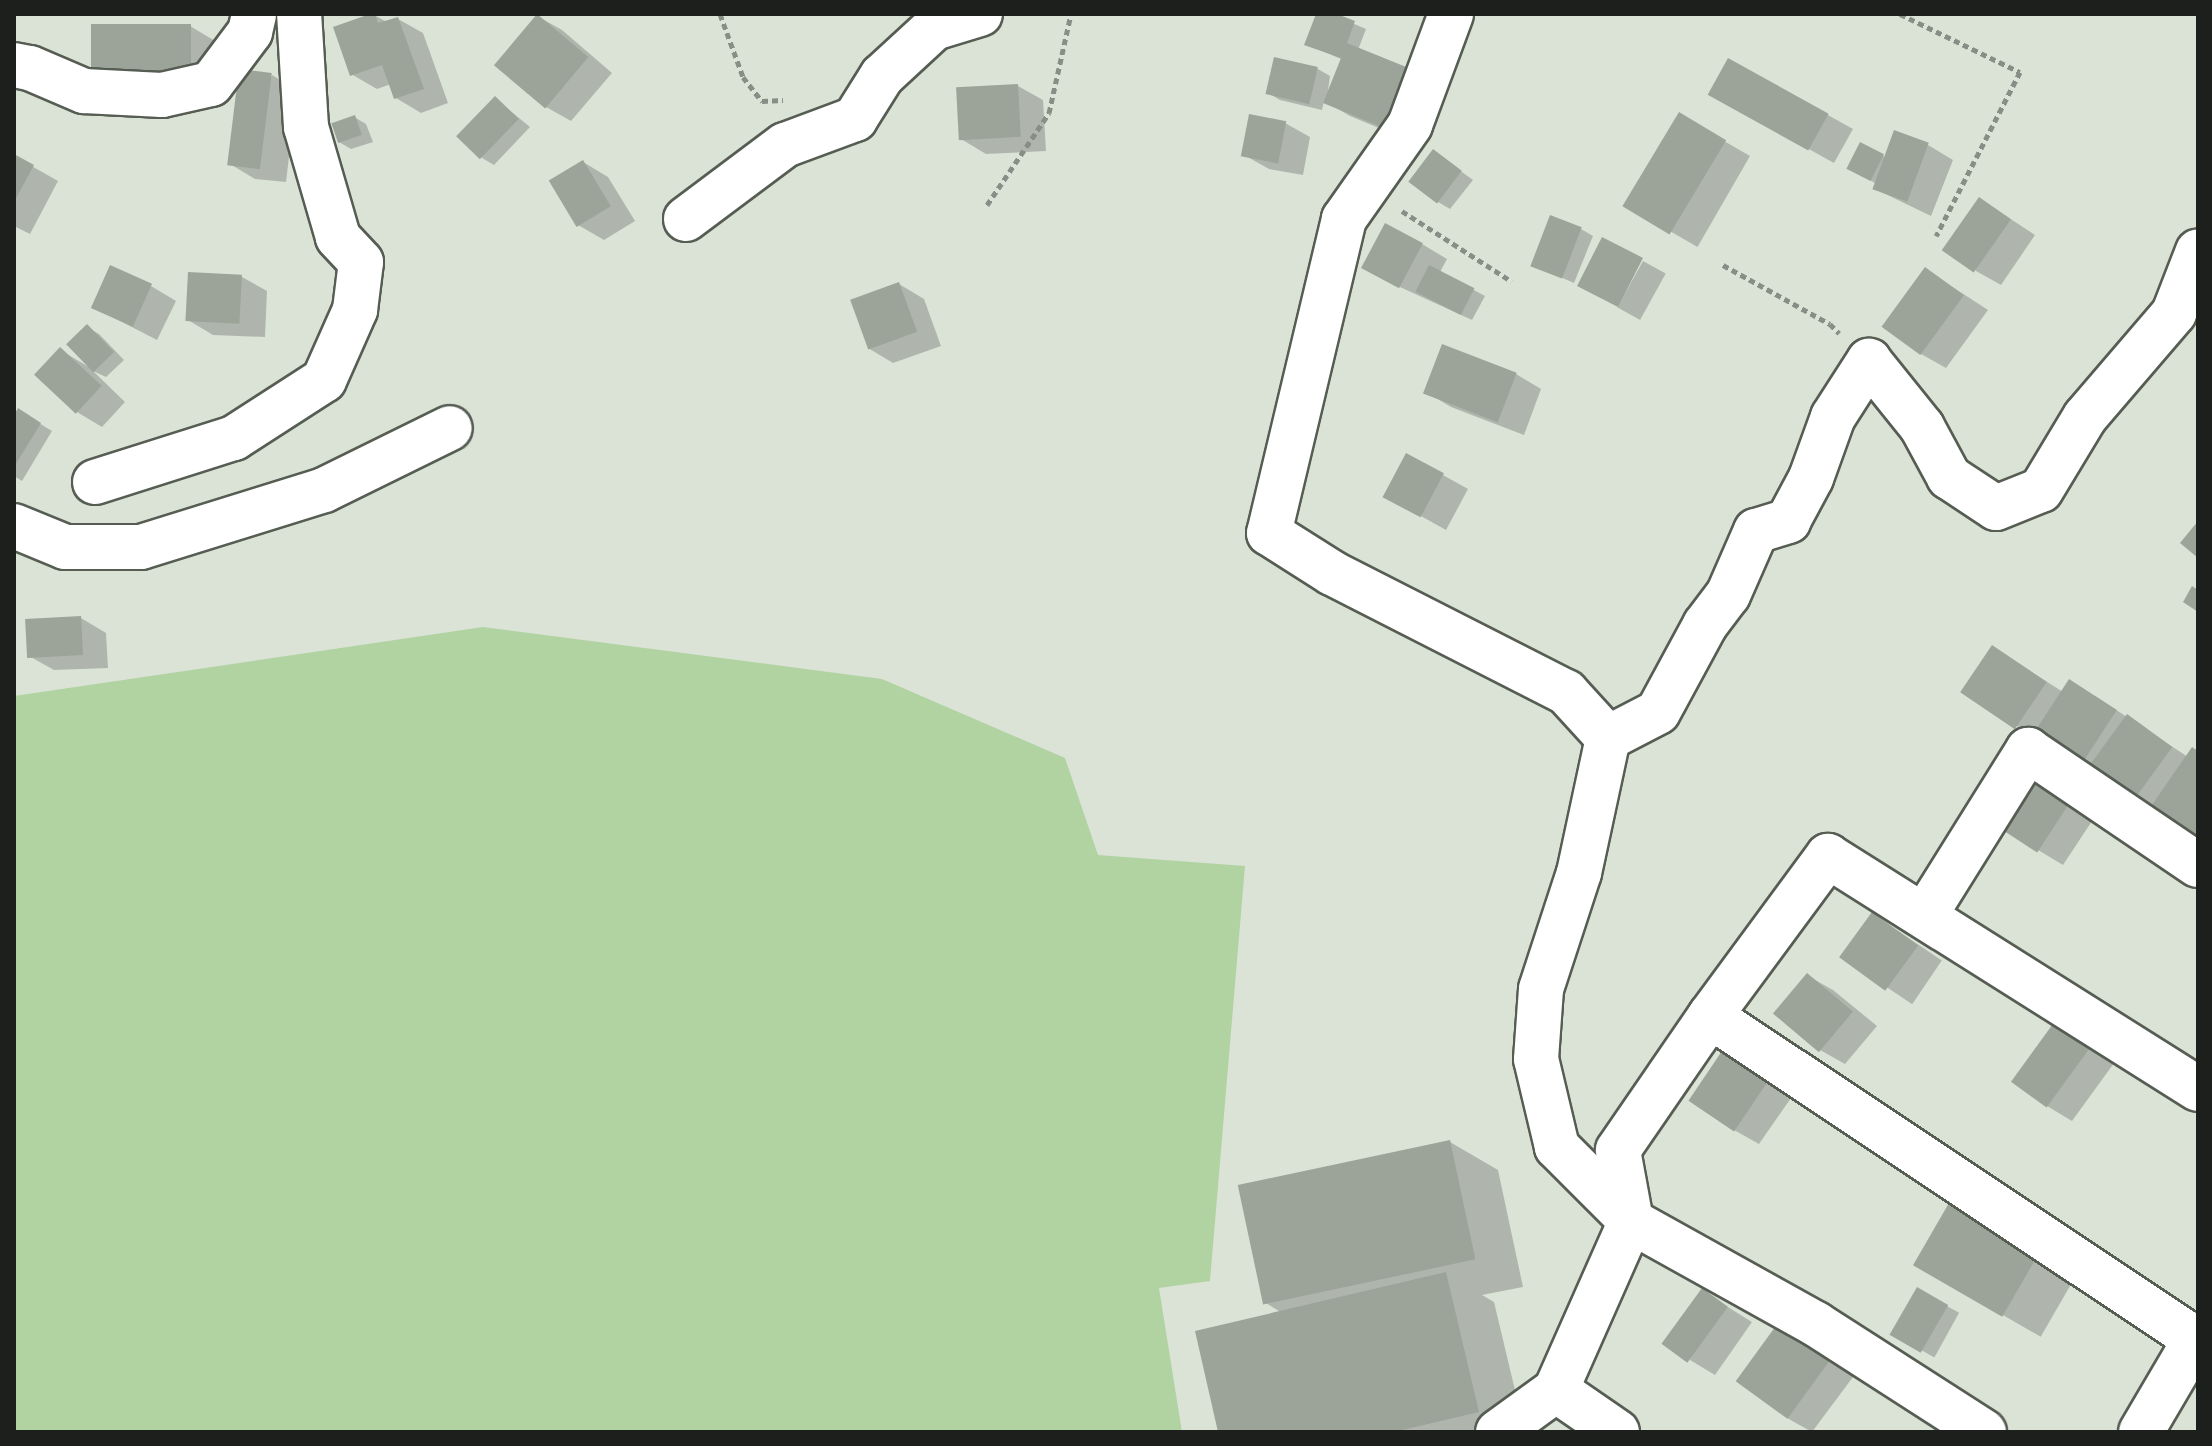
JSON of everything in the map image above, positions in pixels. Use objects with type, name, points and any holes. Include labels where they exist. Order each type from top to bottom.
[{"type":"street","points":[[19,62],[84,91],[162,95],[211,84],[250,32],[254,14]]},
{"type":"street","points":[[95,482],[234,438],[324,380],[355,310],[361,262],[338,237],[306,127],[299,14]]},
{"type":"street","points":[[686,219],[785,145],[855,119],[882,76],[934,28],[980,14]]},
{"type":"street","points":[[1451,14],[1410,125],[1344,219],[1269,533],[1332,573],[1566,692],[1608,738]]},
{"type":"street","points":[[1608,738],[1658,712],[1705,625],[1728,595],[1756,531],[1788,521],[1811,478],[1833,417],[1869,361],[1922,427],[1949,477],[1996,508],[2041,490],[2085,417],[2174,313],[2198,251]]},
{"type":"street","points":[[14,526],[65,547],[141,547],[324,490],[450,428]]},
{"type":"street","points":[[1608,738],[1579,873],[1541,989],[1536,1059],[1557,1147],[1631,1221],[1816,1324],[1984,1432]]},
{"type":"street","points":[[1925,915],[2028,750],[2198,865]]},
{"type":"street","points":[[1498,1432],[1556,1390],[1631,1221],[1618,1150],[1710,1016],[1828,856],[2198,1089]]},
{"type":"street","points":[[1710,1016],[2196,1337],[2141,1432]]},
{"type":"street","points":[[1556,1390],[1617,1432]]},
{"type":"path","points":[[720,14],[743,77],[762,101],[778,98],[848,121]]},
{"type":"path","points":[[987,205],[1049,113],[1071,14]]},
{"type":"path","points":[[1900,14],[2020,72],[1936,236]]},
{"type":"path","points":[[1368,188],[1511,281]]},
{"type":"path","points":[[1723,265],[1830,324],[1869,361]]},
{"type":"green space","points":[[483,627],[882,679],[1065,758],[1098,855],[1245,866],[1210,1281],[1159,1288],[1182,1432],[14,1432],[14,696]]},
{"type":"building","points":[[375,14],[378,23],[398,17],[424,89],[394,99],[382,65],[350,76],[333,27]]},
{"type":"building","points":[[537,14],[588,57],[545,108],[494,65]]},
{"type":"building","points":[[1316,14],[1337,14],[1355,21],[1347,43],[1421,73],[1396,133],[1323,103],[1341,58],[1304,45]]},
{"type":"building","points":[[91,24],[191,24],[191,78],[91,78]]},
{"type":"building","points":[[1274,57],[1318,67],[1309,104],[1265,94]]},
{"type":"building","points":[[1728,58],[1829,114],[1808,150],[1708,95]]},
{"type":"building","points":[[239,69],[272,73],[260,169],[227,165]]},
{"type":"building","points":[[1018,84],[1021,137],[959,140],[956,87]]},
{"type":"building","points":[[495,96],[519,119],[480,159],[456,136]]},
{"type":"building","points":[[1679,112],[1726,140],[1669,235],[1622,206]]},
{"type":"building","points":[[1249,114],[1286,121],[1278,163],[1241,156]]},
{"type":"building","points":[[355,115],[362,135],[338,143],[331,123]]},
{"type":"building","points":[[1894,130],[1929,143],[1907,202],[1872,189]]},
{"type":"building","points":[[1860,142],[1884,154],[1870,181],[1846,169]]},
{"type":"building","points":[[1433,149],[1462,171],[1437,203],[1408,182]]},
{"type":"building","points":[[14,154],[34,165],[14,202]]},
{"type":"building","points":[[583,160],[611,206],[577,227],[549,181]]},
{"type":"building","points":[[1979,197],[2011,219],[1974,273],[1942,250]]},
{"type":"building","points":[[1550,215],[1582,227],[1562,279],[1530,266]]},
{"type":"building","points":[[1385,223],[1423,243],[1399,288],[1361,268]]},
{"type":"building","points":[[1602,237],[1643,258],[1618,307],[1577,286]]},
{"type":"building","points":[[110,265],[152,284],[133,327],[91,308]]},
{"type":"building","points":[[1429,265],[1474,288],[1461,315],[1415,292]]},
{"type":"building","points":[[1925,267],[1964,295],[1920,355],[1882,327]]},
{"type":"building","points":[[188,272],[242,275],[239,324],[185,321]]},
{"type":"building","points":[[899,282],[917,332],[868,350],[850,300]]},
{"type":"building","points":[[87,324],[114,352],[93,372],[66,344]]},
{"type":"building","points":[[1442,344],[1517,373],[1498,422],[1423,393]]},
{"type":"building","points":[[60,347],[102,386],[76,414],[34,375]]},
{"type":"building","points":[[18,408],[41,423],[14,467],[14,415]]},
{"type":"building","points":[[1406,453],[1444,473],[1420,517],[1383,497]]},
{"type":"building","points":[[2198,521],[2198,558],[2180,543]]},
{"type":"building","points":[[2192,586],[2198,590],[2198,612],[2183,602]]},
{"type":"building","points":[[81,616],[83,655],[27,658],[25,619]]},
{"type":"building","points":[[1992,645],[2047,682],[2015,729],[1960,692]]},
{"type":"building","points":[[2069,679],[2117,710],[2079,768],[2031,737]]},
{"type":"building","points":[[2127,714],[2172,747],[2134,800],[2089,767]]},
{"type":"building","points":[[2192,747],[2198,751],[2198,852],[2145,815]]},
{"type":"building","points":[[2028,775],[2070,802],[2037,853],[1995,825]]},
{"type":"building","points":[[1872,912],[1918,946],[1885,991],[1839,957]]},
{"type":"building","points":[[1807,973],[1853,1012],[1819,1052],[1773,1014]]},
{"type":"building","points":[[2058,1017],[2094,1043],[2047,1108],[2011,1082]]},
{"type":"building","points":[[1722,1051],[1768,1082],[1734,1131],[1688,1101]]},
{"type":"building","points":[[1450,1140],[1475,1259],[1263,1304],[1238,1185]]},
{"type":"building","points":[[1953,1196],[2042,1247],[2002,1317],[1913,1265]]},
{"type":"building","points":[[1446,1272],[1479,1412],[1394,1432],[1218,1432],[1195,1331]]},
{"type":"building","points":[[1917,1287],[1948,1305],[1921,1353],[1890,1335]]},
{"type":"building","points":[[1702,1288],[1728,1307],[1687,1363],[1661,1344]]},
{"type":"building","points":[[1778,1323],[1830,1361],[1787,1419],[1736,1381]]}]
